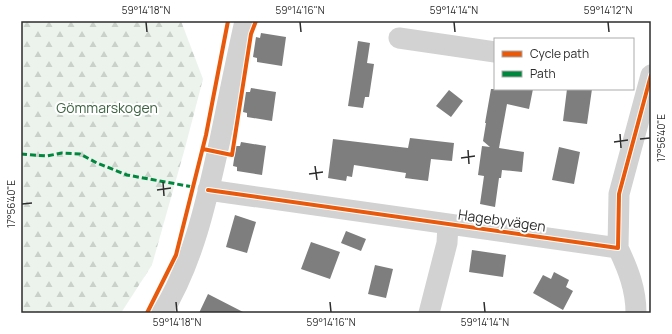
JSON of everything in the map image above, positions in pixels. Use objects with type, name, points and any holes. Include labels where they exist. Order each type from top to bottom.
[{"type":"street","points":[[162,313],[180,276],[198,232],[245,21]]},
{"type":"street","points":[[399,38],[494,52]]},
{"type":"street","points":[[634,73],[651,76],[619,194],[618,248],[628,268],[634,291],[636,313]]},
{"type":"street","name":"Hagebyvägen","points":[[208,190],[618,248]]},
{"type":"street","points":[[429,313],[447,243],[448,224]]},
{"type":"green space","name":"Gömmarskogen","points":[[21,21],[181,21],[203,79],[152,265],[121,313],[21,313]]},
{"type":"building","points":[[261,33],[286,37],[282,66],[257,62],[257,58],[253,57],[256,37],[260,38]]},
{"type":"building","points":[[358,41],[370,43],[367,63],[374,64],[369,97],[365,97],[363,108],[348,106]]},
{"type":"building","points":[[251,88],[276,92],[272,121],[247,117],[247,113],[243,112],[246,92],[250,92]]},
{"type":"building","points":[[491,89],[533,90],[529,109],[507,104],[499,148],[524,152],[522,172],[502,170],[501,178],[499,178],[495,207],[480,204],[484,176],[478,175],[482,146],[490,147],[483,141]]},
{"type":"building","points":[[449,90],[463,101],[451,117],[436,106]]},
{"type":"building","points":[[567,90],[592,90],[587,124],[563,121]]},
{"type":"building","points":[[410,138],[454,143],[452,161],[431,159],[428,181],[405,178],[406,173],[354,165],[352,177],[347,176],[346,181],[328,178],[333,139],[408,148]]},
{"type":"building","points":[[241,142],[266,146],[262,175],[237,171],[237,167],[233,166],[236,146],[240,146]]},
{"type":"building","points":[[559,147],[580,152],[574,184],[552,180]]},
{"type":"building","points":[[235,215],[256,222],[247,253],[226,247]]},
{"type":"building","points":[[346,231],[366,239],[361,251],[341,243]]},
{"type":"building","points":[[311,242],[340,252],[330,279],[301,269]]},
{"type":"building","points":[[472,250],[506,255],[503,277],[469,272]]},
{"type":"building","points":[[375,265],[393,269],[386,298],[368,294]]},
{"type":"building","points":[[554,272],[569,280],[566,287],[573,291],[563,310],[533,293],[543,275],[551,279]]},
{"type":"building","points":[[208,294],[245,313],[199,313]]},
{"type":"marked path","points":[[21,154],[47,156],[62,153],[80,154],[97,163],[127,175],[193,187]]},
{"type":"cycle path","points":[[147,313],[176,255],[206,135],[228,21]]},
{"type":"cycle path","points":[[203,149],[232,155],[251,34],[256,21]]},
{"type":"cycle path","points":[[208,190],[618,248],[619,194],[651,75]]}]
